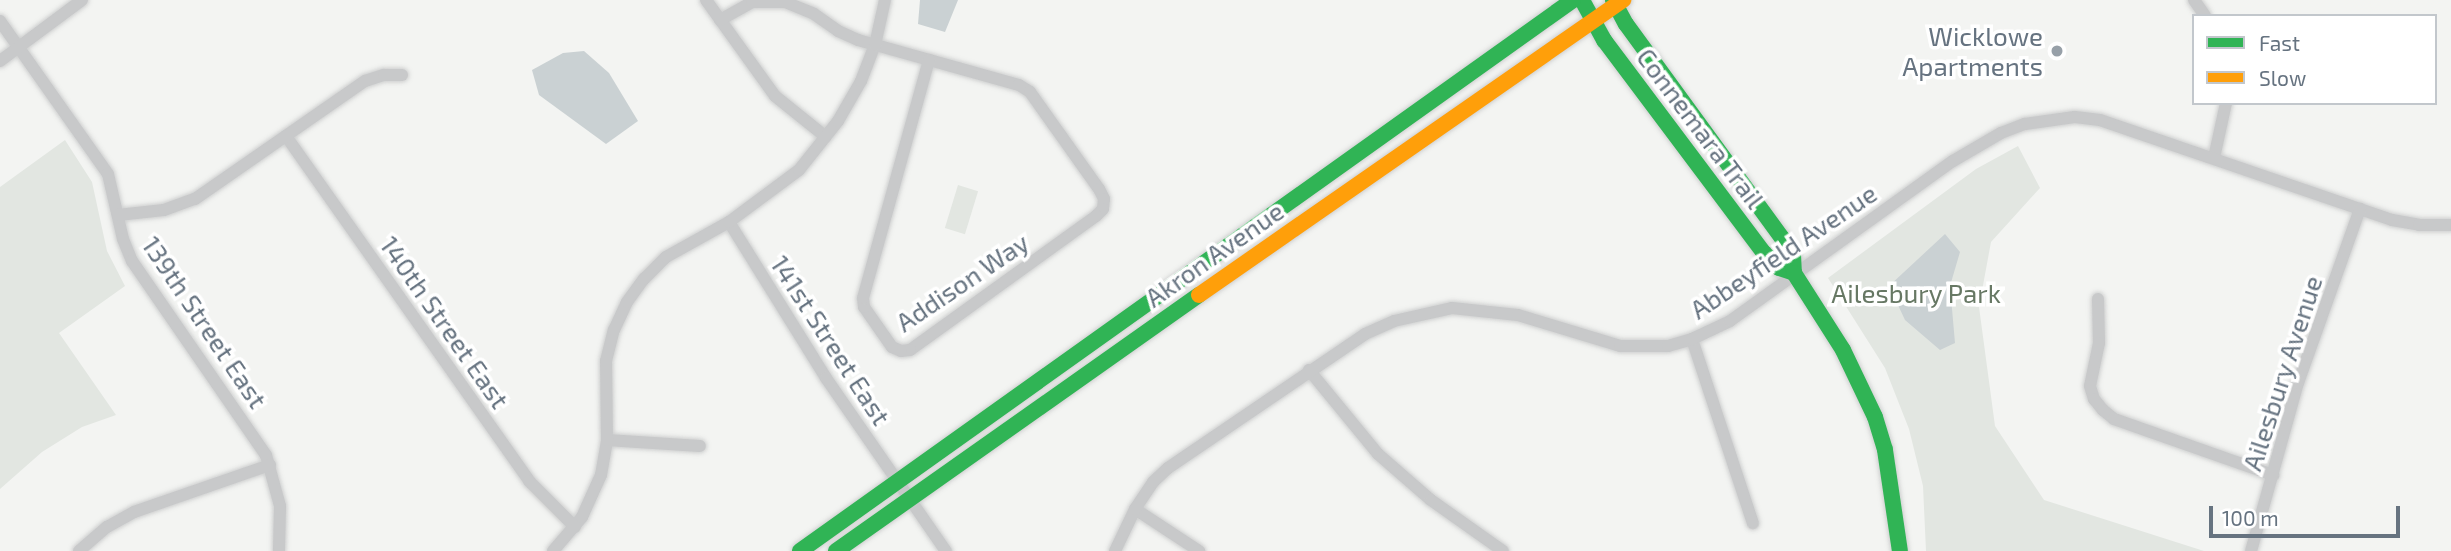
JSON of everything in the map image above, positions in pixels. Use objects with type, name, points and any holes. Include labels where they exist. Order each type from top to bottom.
[{"type":"street","points":[[0,61],[82,0]]},
{"type":"street","points":[[706,0],[775,96],[826,137]]},
{"type":"street","points":[[553,551],[575,527],[597,486],[607,440],[607,360],[614,330],[627,302],[644,279],[666,257],[729,222],[792,176],[826,137],[856,90],[875,45],[885,0]]},
{"type":"street","name":"Akron Avenue","points":[[800,551],[1573,0]]},
{"type":"street","name":"Connemara Trail","points":[[1582,0],[1592,20],[1764,253],[1779,268],[1794,273]]},
{"type":"street","name":"Akron Avenue","points":[[836,551],[1618,1]]},
{"type":"street","name":"Connemara Trail","points":[[1618,1],[1626,24],[1783,239],[1793,256],[1794,273],[1843,350],[1875,417],[1888,466],[1900,551]]},
{"type":"street","name":"Addison Way","points":[[720,20],[752,2],[785,2],[814,14],[838,31],[875,45],[929,60],[1019,85],[1030,92],[1104,199],[1102,209],[1096,216],[910,350],[901,351],[892,347],[864,307],[863,299],[929,60]]},
{"type":"street","name":"139th Street East","points":[[0,21],[102,163],[113,186],[123,239],[132,261],[254,435],[270,465],[280,506],[279,551]]},
{"type":"street","points":[[118,215],[164,210],[186,204],[365,81],[384,75],[402,75]]},
{"type":"street","points":[[2214,158],[2225,105]]},
{"type":"street","name":"Abbeyfield Avenue","points":[[1115,551],[1135,509],[1153,482],[1168,468],[1309,370],[1384,326],[1422,313],[1452,308],[1518,315],[1620,346],[1668,346],[1692,339],[1730,321],[1953,161],[2001,133],[2025,124],[2075,117],[2100,120],[2360,209],[2419,225],[2451,225]]},
{"type":"street","name":"140th Street East","points":[[286,136],[529,481],[575,527]]},
{"type":"street","name":"Ailesbury Avenue","points":[[2251,551],[2298,383],[2360,209]]},
{"type":"street","name":"141st Street East","points":[[729,222],[820,369],[946,551]]},
{"type":"street","points":[[2098,299],[2099,343],[2090,386],[2103,410],[2114,419],[2273,475]]},
{"type":"street","points":[[1692,339],[1753,523]]},
{"type":"street","points":[[1309,370],[1362,438],[1386,461],[1431,500],[1503,551]]},
{"type":"street","points":[[607,440],[701,446]]},
{"type":"street","points":[[79,551],[107,527],[134,513],[270,465]]},
{"type":"street","points":[[1135,509],[1191,543],[1199,551]]},
{"type":"green space","points":[[65,140],[92,182],[107,251],[125,286],[59,333],[116,415],[82,427],[42,452],[0,489],[0,187]]},
{"type":"green space","name":"Ailesbury Park","points":[[2018,146],[2040,188],[1991,242],[1979,307],[1995,426],[2044,500],[2204,551],[1926,551],[1923,486],[1909,429],[1885,368],[1828,278],[1976,169]]},
{"type":"green space","points":[[958,185],[978,191],[965,234],[945,228]]},
{"type":"shaded area","points":[[920,0],[958,0],[945,32],[918,24]]},
{"type":"shaded area","points":[[584,51],[609,73],[638,121],[606,144],[539,95],[532,70],[563,53]]},
{"type":"shaded area","points":[[1945,234],[1960,252],[1950,286],[1955,343],[1940,350],[1905,320],[1889,286]]},
{"type":"traffic: fast","points":[[800,551],[1573,0]]},
{"type":"traffic: fast","points":[[1582,0],[1604,40],[1764,253],[1779,268],[1794,273]]},
{"type":"traffic: fast","points":[[1613,0],[1626,24],[1783,239],[1793,255],[1794,273],[1843,350],[1875,417],[1885,450],[1900,551]]},
{"type":"traffic: fast","points":[[836,551],[1199,295]]},
{"type":"traffic: slow","points":[[1199,295],[1623,0]]},
{"type":"place","name":"Wicklowe Apartments","points":[[2057,51]]}]
